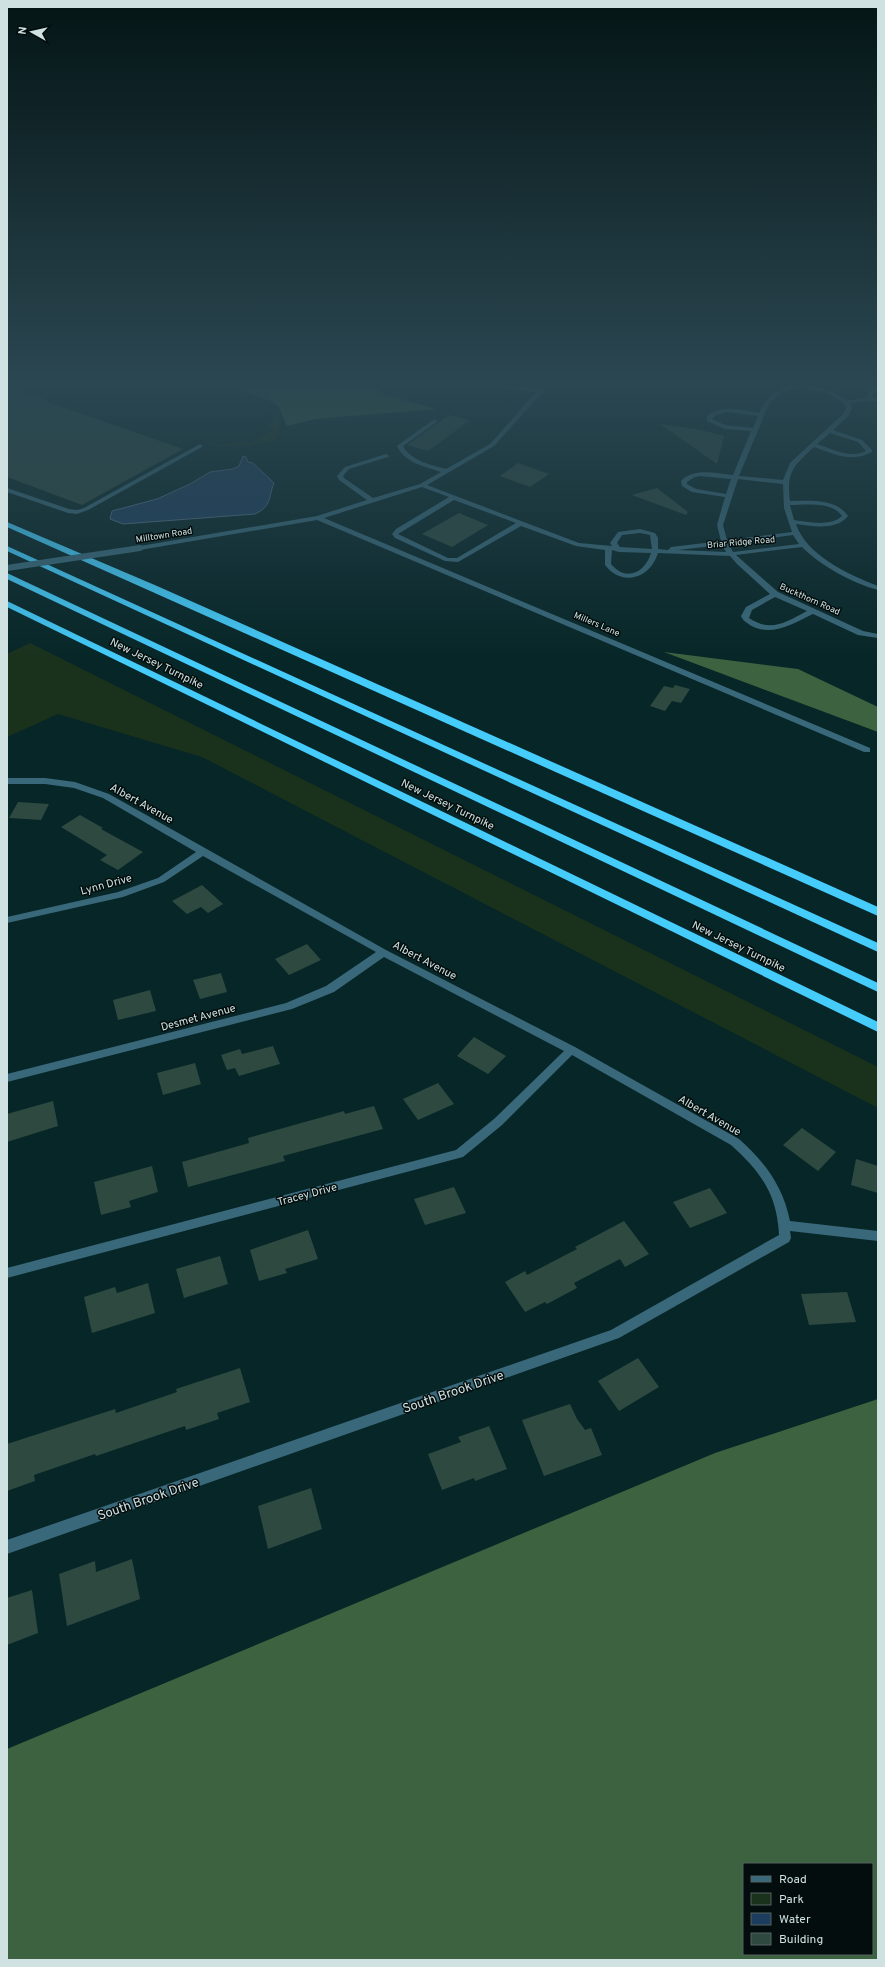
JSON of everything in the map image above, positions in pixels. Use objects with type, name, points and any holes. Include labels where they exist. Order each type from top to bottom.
[{"type":"highway","points":[[7,524],[154,588],[878,912]]},
{"type":"highway","points":[[7,548],[878,948]]},
{"type":"highway","name":"New Jersey Turnpike","points":[[7,576],[878,988]]},
{"type":"highway","name":"New Jersey Turnpike","points":[[7,604],[878,1027]]},
{"type":"street","points":[[7,490],[49,505],[77,512],[86,509],[142,478]]},
{"type":"street","points":[[341,478],[373,501]]},
{"type":"street","name":"Milltown Road","points":[[7,568],[140,548],[318,518],[422,485],[434,478]]},
{"type":"street","points":[[689,478],[684,481],[684,485],[694,492],[728,496]]},
{"type":"street","points":[[735,478],[786,482]]},
{"type":"street","name":"Buckthorn Road","points":[[735,478],[720,525],[724,542],[731,554],[775,594],[861,633],[878,636]]},
{"type":"street","points":[[787,478],[786,482],[787,503],[791,522],[804,545],[829,566],[854,579],[878,588]]},
{"type":"street","name":"Briar Ridge Road","points":[[422,485],[578,544],[609,549],[731,554],[804,545]]},
{"type":"street","points":[[454,497],[398,530],[395,534],[397,537],[447,560],[458,560],[521,523]]},
{"type":"street","points":[[787,503],[828,505],[840,509],[844,513],[843,520],[837,523],[820,524],[791,522]]},
{"type":"street","name":"Millers Lane","points":[[318,518],[867,750]]},
{"type":"street","points":[[609,549],[607,564],[610,569],[622,574],[631,575],[645,571],[654,552],[657,541],[653,534],[640,531],[620,533],[613,543],[619,550]]},
{"type":"street","name":"Briar Ridge Road","points":[[654,552],[796,533]]},
{"type":"street","points":[[775,594],[749,609],[745,616],[746,620],[755,626],[769,629],[783,626],[814,611]]},
{"type":"street","name":"Albert Avenue","points":[[7,781],[45,781],[75,786],[106,796],[383,952],[571,1050],[735,1142],[751,1156],[767,1174],[778,1194],[785,1225]]},
{"type":"street","name":"Lynn Drive","points":[[7,920],[120,894],[160,880],[203,852]]},
{"type":"street","name":"Desmet Avenue","points":[[7,1078],[288,1006],[330,990],[383,952]]},
{"type":"street","name":"Tracey Drive","points":[[7,1273],[459,1154],[498,1122],[571,1050]]},
{"type":"street","points":[[785,1225],[878,1236]]},
{"type":"street","name":"South Brook Drive","points":[[7,1547],[615,1334],[785,1238],[785,1225]]},
{"type":"green space","points":[[30,643],[878,1067],[878,1108],[202,757],[58,714],[7,737],[7,654]]},
{"type":"green space","points":[[664,652],[798,669],[878,707],[878,732]]},
{"type":"green space","points":[[878,1399],[878,1960],[7,1960],[7,1749],[715,1453]]},
{"type":"water","points":[[200,478],[269,478],[274,483],[267,505],[255,514],[123,524],[110,519],[112,511],[157,499]]},
{"type":"building","points":[[9,478],[131,478],[82,505]]},
{"type":"building","points":[[505,478],[543,478],[530,487]]},
{"type":"building","points":[[657,488],[688,512],[686,515],[632,495]]},
{"type":"building","points":[[459,513],[488,525],[452,547],[422,534]]},
{"type":"building","points":[[675,685],[690,689],[681,703],[672,701],[665,711],[650,706],[664,686],[673,688]]},
{"type":"building","points":[[18,802],[49,804],[41,820],[9,818]]},
{"type":"building","points":[[80,815],[103,828],[101,829],[143,852],[118,870],[100,860],[107,855],[61,827]]},
{"type":"building","points":[[202,885],[223,904],[208,913],[201,907],[187,914],[172,901]]},
{"type":"building","points":[[307,944],[321,960],[289,975],[275,959]]},
{"type":"building","points":[[221,973],[227,992],[200,999],[193,980]]},
{"type":"building","points":[[150,990],[156,1011],[118,1020],[113,1000]]},
{"type":"building","points":[[474,1037],[506,1056],[488,1074],[457,1056]]},
{"type":"building","points":[[273,1046],[280,1064],[239,1076],[235,1068],[227,1070],[221,1055],[240,1049],[242,1054]]},
{"type":"building","points":[[195,1063],[201,1084],[163,1095],[157,1073]]},
{"type":"building","points":[[438,1083],[454,1104],[418,1120],[403,1099]]},
{"type":"building","points":[[53,1101],[58,1126],[7,1142],[7,1114]]},
{"type":"building","points":[[374,1106],[383,1129],[283,1156],[285,1161],[188,1187],[182,1162],[249,1143],[248,1138],[344,1111],[345,1114]]},
{"type":"building","points":[[802,1128],[836,1152],[818,1171],[783,1145]]},
{"type":"building","points":[[856,1159],[878,1166],[878,1193],[851,1185]]},
{"type":"building","points":[[152,1166],[158,1192],[129,1201],[131,1207],[101,1215],[94,1182]]},
{"type":"building","points":[[454,1187],[466,1213],[425,1225],[414,1199]]},
{"type":"building","points":[[710,1188],[727,1213],[690,1228],[673,1202]]},
{"type":"building","points":[[624,1221],[649,1254],[625,1267],[620,1259],[574,1283],[577,1288],[547,1304],[545,1302],[525,1312],[505,1282],[525,1271],[527,1275],[577,1249],[575,1247]]},
{"type":"building","points":[[308,1230],[318,1259],[285,1269],[287,1273],[259,1281],[250,1250]]},
{"type":"building","points":[[220,1256],[228,1284],[184,1298],[176,1269]]},
{"type":"building","points":[[148,1283],[155,1313],[92,1333],[84,1297],[115,1287],[117,1293]]},
{"type":"building","points":[[847,1292],[856,1322],[809,1325],[801,1294]]},
{"type":"building","points":[[638,1358],[659,1387],[619,1411],[598,1381]]},
{"type":"building","points":[[240,1368],[250,1402],[217,1413],[219,1419],[186,1430],[185,1426],[96,1456],[95,1454],[34,1475],[35,1481],[7,1491],[7,1444],[115,1409],[116,1413],[177,1392],[176,1389]]},
{"type":"building","points":[[570,1404],[577,1419],[585,1430],[591,1428],[602,1455],[544,1476],[522,1420]]},
{"type":"building","points":[[489,1426],[507,1469],[475,1481],[474,1478],[442,1490],[428,1454],[461,1442],[458,1437]]},
{"type":"building","points":[[311,1488],[322,1529],[268,1549],[258,1506]]},
{"type":"building","points":[[132,1559],[140,1599],[67,1626],[59,1574],[95,1561],[96,1572]]},
{"type":"building","points":[[32,1590],[38,1633],[7,1645],[7,1598]]}]
